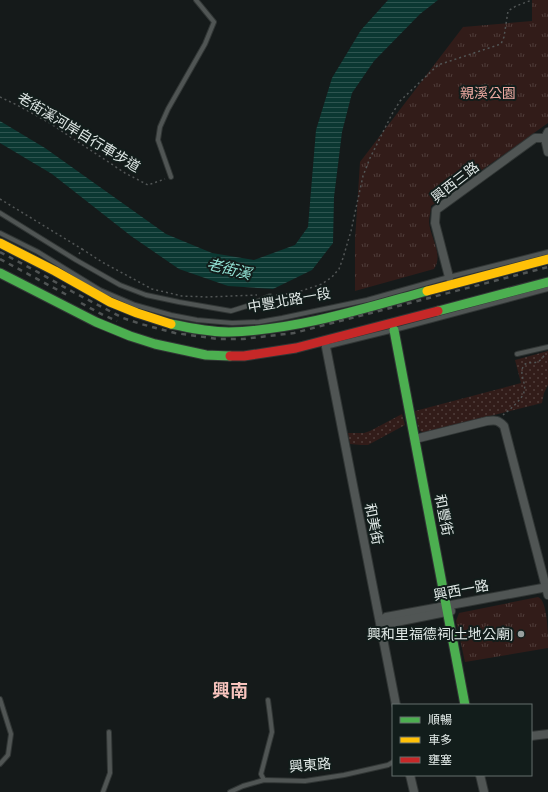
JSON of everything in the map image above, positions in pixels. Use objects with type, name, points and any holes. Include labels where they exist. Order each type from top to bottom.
[{"type":"main road","name":"中豐北路一段","points":[[0,243],[55,271],[110,302],[137,314],[199,330],[228,332],[277,328],[312,322],[548,259]]},
{"type":"main road","points":[[0,272],[96,322],[130,336],[155,344],[206,355],[244,356],[296,348],[548,282]]},
{"type":"main road","name":"和豐街","points":[[394,330],[465,704]]},
{"type":"street","points":[[547,136],[548,152]]},
{"type":"street","name":"興西三路","points":[[449,277],[435,223],[436,210],[535,138],[547,136]]},
{"type":"street","name":"和美街","points":[[326,347],[396,704]]},
{"type":"street","points":[[415,439],[487,420],[498,421],[504,426],[548,591]]},
{"type":"street","name":"興西一路","points":[[380,621],[386,618],[548,591]]},
{"type":"street","points":[[532,736],[548,734]]},
{"type":"street","points":[[410,776],[414,792]]},
{"type":"street","points":[[480,776],[484,792]]},
{"type":"lane","points":[[171,177],[158,140],[160,127],[168,109],[205,44],[214,22],[196,0]]},
{"type":"lane","points":[[0,213],[76,260],[120,285],[146,295],[231,312],[270,296]]},
{"type":"lane","name":"中豐北路一段","points":[[0,233],[38,252],[100,290],[135,305],[171,315],[197,320],[232,323],[259,322],[367,300],[449,277],[548,252]]},
{"type":"lane","points":[[296,348],[326,347],[548,289]]},
{"type":"lane","points":[[517,354],[548,346]]},
{"type":"lane","points":[[0,699],[11,734],[8,755],[0,764]]},
{"type":"lane","points":[[264,780],[261,774],[272,732],[268,700]]},
{"type":"lane","points":[[103,792],[110,773],[109,732]]},
{"type":"lane","name":"興東路","points":[[230,792],[243,786],[264,780],[306,781],[344,775],[388,765],[392,763]]},
{"type":"path","points":[[0,199],[27,214],[82,249],[152,289],[182,296],[207,297],[264,294],[270,296],[294,292],[322,284],[332,277],[343,258],[363,176],[373,152],[400,101],[438,65],[501,44],[504,36],[508,11],[516,6],[532,0]]},
{"type":"path","name":"老街溪河岸自行車步道","points":[[0,97],[48,122],[125,173],[148,185],[171,177]]},
{"type":"path","points":[[76,260],[82,249]]},
{"type":"path","points":[[498,421],[524,393],[521,372],[525,365],[538,361],[548,352]]},
{"type":"green space","name":"親溪公園","points":[[532,0],[548,0],[548,123],[431,206],[429,222],[438,258],[434,269],[355,291],[355,240],[360,162],[463,27],[532,21]]},
{"type":"green space","points":[[548,351],[548,385],[544,393],[542,403],[427,432],[422,432],[419,430],[415,411],[521,383],[515,360]]},
{"type":"green space","points":[[402,414],[405,425],[368,445],[350,444],[348,433],[364,433],[370,431]]},
{"type":"green space","points":[[538,597],[544,605],[546,612],[548,648],[465,662],[456,621],[459,613]]},
{"type":"water","name":"老街溪","points":[[388,0],[438,0],[420,14],[374,61],[352,93],[342,132],[334,197],[333,243],[312,270],[273,289],[228,286],[179,269],[131,236],[52,174],[0,143],[0,121],[45,148],[166,234],[212,253],[254,260],[295,245],[308,227],[316,130],[332,78],[361,30]]},
{"type":"railway","points":[[0,252],[123,318],[175,333],[218,339],[243,339],[294,333],[548,267]]},
{"type":"railway","points":[[0,259],[67,295]]},
{"type":"railway","points":[[81,303],[117,321]]},
{"type":"traffic: fast","points":[[0,273],[96,322],[130,336],[155,344],[206,355],[230,356]]},
{"type":"traffic: fast","points":[[438,311],[548,282]]},
{"type":"traffic: fast","points":[[171,324],[200,330],[222,332],[279,327],[329,318],[427,291]]},
{"type":"traffic: fast","points":[[394,330],[465,704]]},
{"type":"traffic: slow","points":[[0,243],[55,271],[110,302],[171,324]]},
{"type":"traffic: slow","points":[[427,291],[548,259]]},
{"type":"traffic: jam","points":[[230,356],[244,356],[296,348],[438,311]]},
{"type":"place","name":"興和里福德祠(土地公廟)","points":[[521,634]]},
{"type":"district","name":"興南","points":[[230,691]]}]
